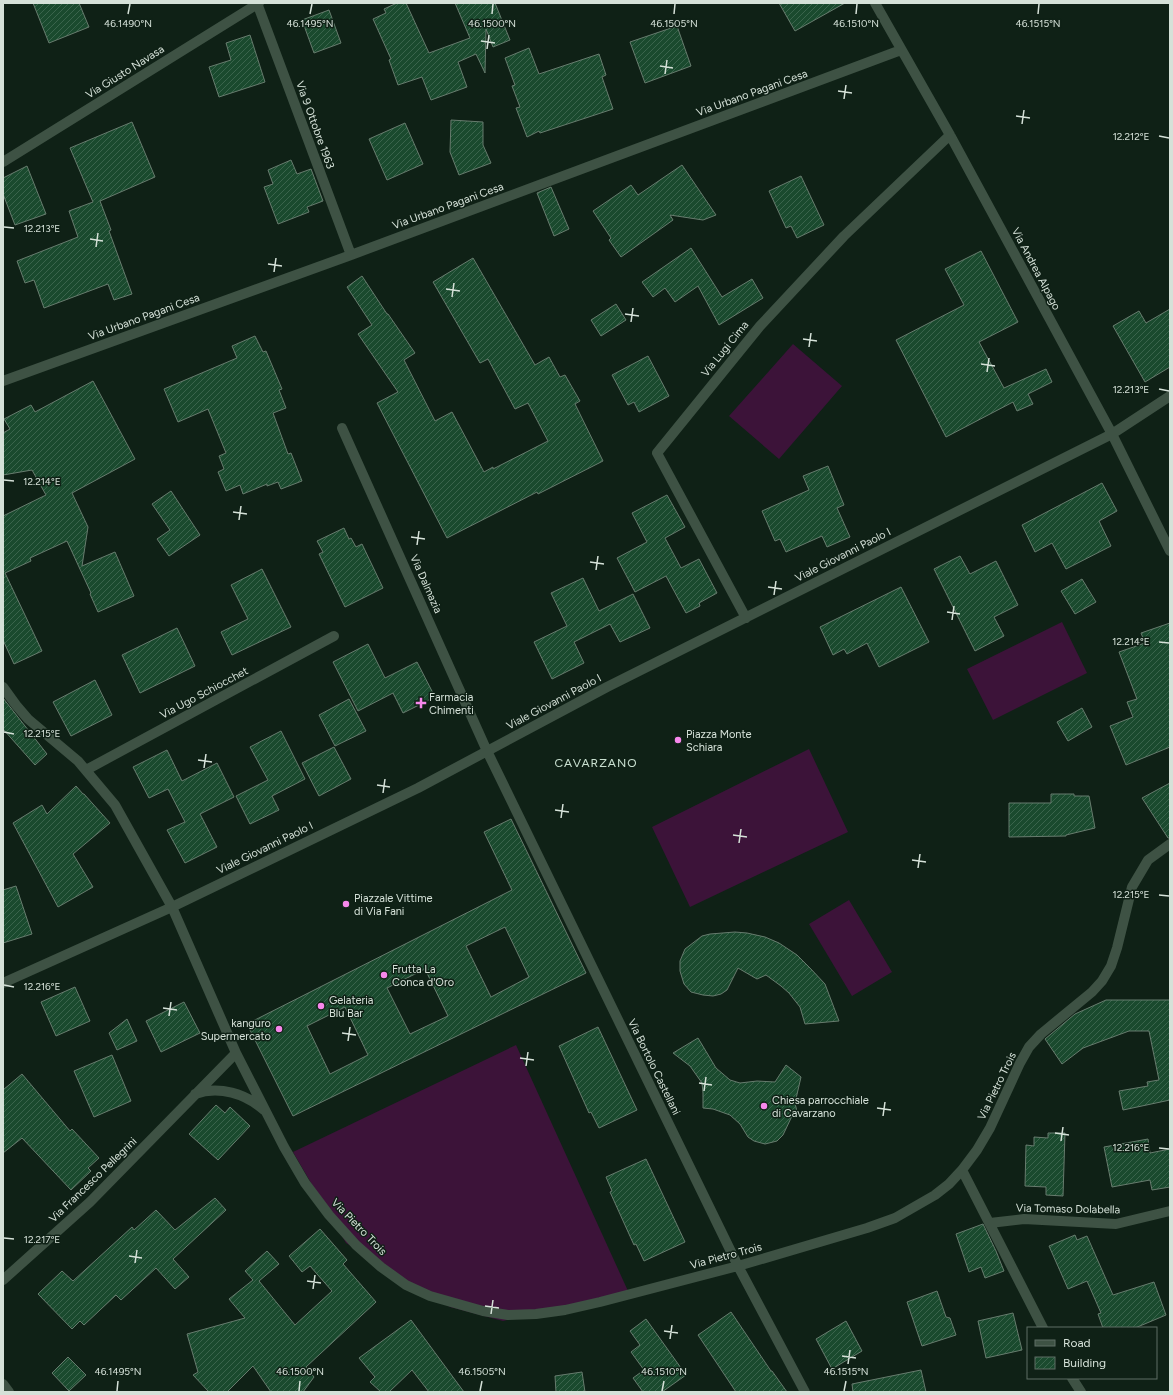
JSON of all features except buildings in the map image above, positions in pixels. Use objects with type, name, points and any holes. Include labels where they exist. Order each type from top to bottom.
[{"type":"street","name":"Via Giusto Navasa","points":[[3,162],[258,3]]},
{"type":"street","name":"Via 9 Ottobre 1963","points":[[258,3],[351,255]]},
{"type":"street","name":"Via Andrea Alpago","points":[[875,3],[950,135],[1112,434],[1170,550]]},
{"type":"street","name":"Via Urbano Pagani Cesa","points":[[3,381],[351,255],[901,50]]},
{"type":"street","name":"Via Lugi Cima","points":[[746,618],[657,453],[760,326],[844,236],[950,135]]},
{"type":"street","name":"Viale Giovanni Paolo I","points":[[3,983],[172,907],[418,788],[607,687],[1112,434],[1170,396]]},
{"type":"street","name":"Via Dalmazia","points":[[342,428],[487,751]]},
{"type":"street","name":"Via Ugo Schiocchet","points":[[86,770],[334,636]]},
{"type":"street","points":[[3,687],[28,719],[78,760],[115,805],[172,907]]},
{"type":"street","name":"Via Bortolo Castellani","points":[[487,751],[738,1266],[805,1392]]},
{"type":"street","name":"Via Pietro Trois","points":[[172,907],[236,1053],[284,1147],[305,1183],[329,1215],[356,1245],[381,1267],[406,1285],[430,1296],[483,1311],[508,1314],[536,1314],[565,1310],[600,1302],[738,1266],[867,1228],[895,1218],[935,1195],[949,1184],[962,1170],[990,1128],[1029,1047],[1041,1034],[1092,992],[1102,981],[1111,966],[1117,948],[1132,888],[1148,860],[1170,844]]},
{"type":"street","name":"Via Francesco Pellegrini","points":[[3,1280],[90,1202],[236,1053]]},
{"type":"street","points":[[196,1094],[212,1090],[227,1092],[251,1100],[267,1113]]},
{"type":"street","points":[[962,1170],[1042,1327]]},
{"type":"street","name":"Via Tomaso Dolabella","points":[[990,1223],[1024,1219],[1116,1224],[1170,1211]]},
{"type":"street","points":[[1073,1379],[1080,1392]]},
{"type":"street","points":[[3,1384],[9,1392]]},
{"type":"shaded area","points":[[793,344],[842,386],[779,459],[729,416]]},
{"type":"shaded area","points":[[1062,622],[1087,673],[993,720],[967,669]]},
{"type":"shaded area","points":[[809,749],[848,832],[690,907],[652,827]]},
{"type":"shaded area","points":[[849,900],[892,972],[852,996],[809,924]]},
{"type":"shaded area","points":[[516,1045],[628,1291],[503,1321],[450,1307],[346,1243],[293,1152]]},
{"type":"place","name":"Farmacia Chimenti","points":[[421,703]]},
{"type":"place","name":"Piazza Monte Schiara","points":[[678,740]]},
{"type":"place","name":"Piazzale Vittime di Via Fani","points":[[346,904]]},
{"type":"place","name":"Frutta La Conca d'Oro","points":[[384,975]]},
{"type":"place","name":"Gelateria Blu Bar","points":[[321,1006]]},
{"type":"place","name":"kanguro Supermercato","points":[[279,1029]]},
{"type":"place","name":"Chiesa parrocchiale di Cavarzano","points":[[764,1106]]},
{"type":"district","name":"CAVARZANO","points":[[596,763]]}]
